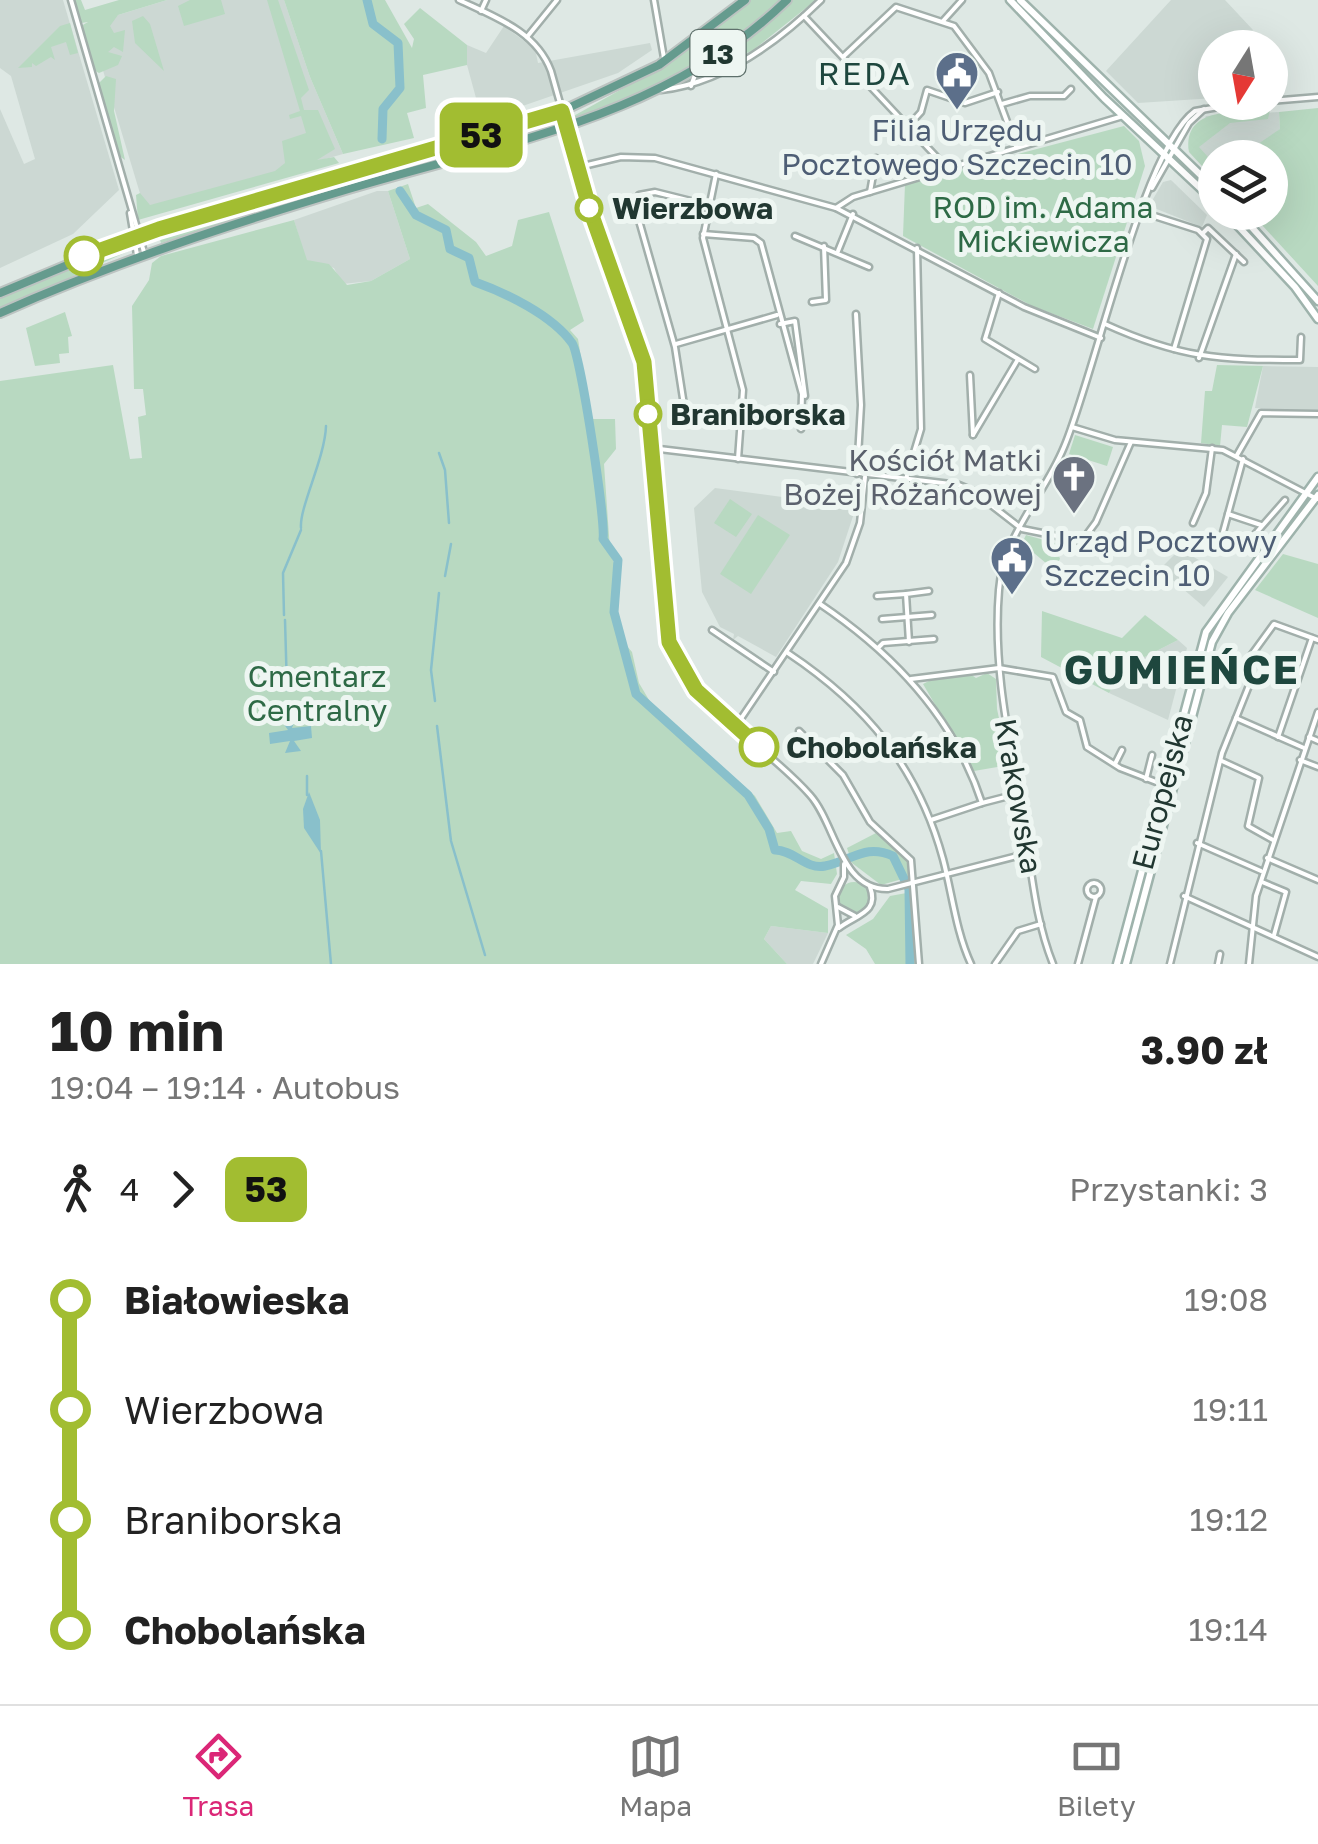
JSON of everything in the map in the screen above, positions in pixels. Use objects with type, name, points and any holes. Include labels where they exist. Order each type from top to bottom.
[{"type":"main road","name":"13","points":[[0,293],[136,237],[562,111],[663,62],[745,0]]},
{"type":"main road","name":"13","points":[[0,313],[140,253],[566,128],[643,98],[725,50],[787,0]]},
{"type":"main road","points":[[1010,0],[1123,116],[1198,186]]},
{"type":"main road","points":[[1020,0],[1198,172]]},
{"type":"main road","points":[[1242,230],[1318,319]]},
{"type":"main road","points":[[1254,230],[1318,301]]},
{"type":"main road","name":"Europejska","points":[[1117,964],[1206,632],[1318,477]]},
{"type":"main road","name":"Europejska","points":[[1126,964],[1212,642],[1228,614],[1317,498]]},
{"type":"street","points":[[71,0],[140,253]]},
{"type":"street","points":[[459,0],[527,37],[548,64],[578,167],[640,346],[669,642],[691,684],[816,802],[844,860],[869,885],[888,889],[1029,853]]},
{"type":"street","points":[[481,10],[486,0]]},
{"type":"street","points":[[527,37],[557,0]]},
{"type":"street","points":[[654,0],[665,52],[663,62]]},
{"type":"street","points":[[643,98],[691,86],[695,74],[740,62],[821,0]]},
{"type":"street","points":[[942,21],[962,0]]},
{"type":"street","points":[[844,56],[896,7],[954,26],[979,58],[998,92],[1016,147]]},
{"type":"street","points":[[804,16],[910,124],[947,168]]},
{"type":"street","points":[[665,52],[676,54]]},
{"type":"street","points":[[1002,104],[1030,96],[1064,96],[1071,88]]},
{"type":"street","points":[[910,124],[921,112],[926,90],[965,104],[998,92]]},
{"type":"street","points":[[1288,100],[1318,98]]},
{"type":"street","name":"Krakowska","points":[[1054,964],[1041,924],[999,668],[1000,575],[1019,528],[1054,470],[1072,427],[1168,144],[1190,114],[1198,111]]},
{"type":"street","name":"Krakowska","points":[[1166,155],[1175,150],[1198,114]]},
{"type":"street","points":[[836,208],[870,192],[1123,116]]},
{"type":"street","points":[[578,167],[644,156],[836,208],[999,293],[1101,338]]},
{"type":"street","points":[[870,192],[876,158]]},
{"type":"street","points":[[716,174],[706,205],[703,234],[745,401],[738,460]]},
{"type":"street","points":[[686,418],[674,344],[634,203],[639,195],[656,192],[706,205]]},
{"type":"street","points":[[1142,212],[1203,233]]},
{"type":"street","points":[[838,251],[853,214]]},
{"type":"street","points":[[1203,233],[1208,228],[1244,262]]},
{"type":"street","points":[[1174,350],[1206,249],[1203,233]]},
{"type":"street","points":[[703,234],[759,241],[803,411]]},
{"type":"street","points":[[794,236],[869,267]]},
{"type":"street","points":[[812,302],[826,300],[824,246]]},
{"type":"street","points":[[906,479],[921,424],[917,248]]},
{"type":"street","points":[[1199,358],[1236,254]]},
{"type":"street","points":[[999,293],[985,339],[1035,368]]},
{"type":"street","points":[[856,314],[862,405],[857,474]]},
{"type":"street","points":[[674,344],[777,315]]},
{"type":"street","points":[[780,324],[795,321],[802,370],[801,429]]},
{"type":"street","points":[[1105,324],[1199,358],[1300,360],[1301,337]]},
{"type":"street","points":[[970,375],[973,436],[1017,361]]},
{"type":"street","points":[[795,371],[802,370]]},
{"type":"street","points":[[1237,456],[1261,413],[1318,414]]},
{"type":"street","points":[[971,414],[986,418]]},
{"type":"street","points":[[1072,427],[1132,442],[1237,456],[1317,498]]},
{"type":"street","points":[[651,448],[970,489],[1019,528],[1086,540],[1132,442]]},
{"type":"street","points":[[1194,523],[1206,493],[1212,451]]},
{"type":"street","points":[[1222,536],[1243,459]]},
{"type":"street","points":[[736,726],[788,653],[852,550],[865,476]]},
{"type":"street","points":[[1249,541],[1285,500]]},
{"type":"street","points":[[1228,514],[1262,526]]},
{"type":"street","points":[[877,596],[929,591]]},
{"type":"street","points":[[906,594],[908,642]]},
{"type":"street","points":[[820,604],[878,648],[910,679],[953,738],[982,804]]},
{"type":"street","points":[[882,619],[932,615]]},
{"type":"street","points":[[1170,964],[1196,843],[1220,760],[1250,683],[1252,653],[1270,627],[1279,625],[1315,639],[1278,737]]},
{"type":"street","points":[[712,630],[775,672]]},
{"type":"street","points":[[878,648],[882,644],[934,639]]},
{"type":"street","points":[[788,653],[834,686],[871,720],[905,766],[931,820],[971,964]]},
{"type":"street","points":[[910,679],[999,668],[1056,678],[1066,712],[1080,720],[1086,745],[1133,774],[1164,785]]},
{"type":"street","points":[[1249,964],[1250,925],[1260,882],[1318,712]]},
{"type":"street","points":[[1236,718],[1304,748]]},
{"type":"street","points":[[799,731],[846,780],[870,822],[909,856],[916,882],[920,964]]},
{"type":"street","points":[[1308,737],[1318,741]]},
{"type":"street","points":[[1114,764],[1122,750]]},
{"type":"street","points":[[1146,780],[1152,755]]},
{"type":"street","points":[[1220,760],[1259,778],[1248,824],[1273,840]]},
{"type":"street","points":[[1300,760],[1318,767]]},
{"type":"street","points":[[1133,774],[1149,768]]},
{"type":"street","points":[[931,820],[1009,796]]},
{"type":"street","points":[[1196,843],[1263,872]]},
{"type":"street","points":[[1267,858],[1318,880]]},
{"type":"street","points":[[820,964],[836,932],[836,903],[844,860]]},
{"type":"street","points":[[841,883],[859,878]]},
{"type":"street","points":[[1260,882],[1286,892],[1274,936]]},
{"type":"street","points":[[869,885],[872,903]]},
{"type":"street","points":[[836,932],[888,889]]},
{"type":"street","points":[[1184,896],[1318,957]]},
{"type":"street","points":[[1078,964],[1096,897]]},
{"type":"street","points":[[836,903],[844,914],[859,916]]},
{"type":"street","points":[[995,964],[1018,931],[1041,924]]},
{"type":"street","points":[[1218,964],[1220,954]]},
{"type":"shaded area","points":[[0,0],[63,0],[119,190],[73,234],[0,268],[0,109],[24,164],[35,159],[11,76],[0,68]]},
{"type":"shaded area","points":[[167,0],[284,0],[310,77],[343,154],[145,210],[89,24]]},
{"type":"shaded area","points":[[1171,0],[1225,0],[1253,30],[1198,30],[1198,99],[1138,103],[1106,71]]},
{"type":"shaded area","points":[[504,26],[535,49],[538,63],[650,43],[652,50],[618,73],[482,120],[467,65],[467,45],[486,53]]},
{"type":"shaded area","points":[[1204,120],[1279,120],[1280,129],[1267,140],[1198,140],[1198,157],[1189,148]]},
{"type":"shaded area","points":[[1171,180],[1198,206],[1198,225],[1149,206],[1163,182]]},
{"type":"shaded area","points":[[377,191],[388,191],[410,259],[371,281],[342,284],[334,268],[306,260],[294,220]]},
{"type":"shaded area","points":[[1263,366],[1318,367],[1318,412],[1255,408]]},
{"type":"shaded area","points":[[715,488],[856,507],[838,562],[776,657],[738,636],[733,640],[734,634],[720,627],[702,592],[694,508]]},
{"type":"shaded area","points":[[1180,549],[1228,577],[1204,607],[1160,569]]},
{"type":"shaded area","points":[[1178,640],[1187,648],[1168,720],[1109,693],[1125,667]]},
{"type":"shaded area","points":[[771,926],[828,933],[813,964],[787,964],[764,939]]},
{"type":"green space","points":[[74,0],[81,0],[85,10],[119,0],[167,0],[118,15],[110,26],[114,33],[125,30],[123,52],[114,47],[108,52],[122,56],[118,65],[99,73],[94,70],[81,26],[88,22],[81,23]]},
{"type":"green space","points":[[190,0],[221,0],[225,14],[184,26],[178,6]]},
{"type":"green space","points":[[267,0],[278,0],[309,90],[301,98],[304,110],[318,110],[335,149],[317,160],[334,157],[339,163],[138,220],[136,195],[140,193],[150,205],[275,171],[285,163],[282,141],[306,133],[301,116],[290,119],[289,115],[300,111]]},
{"type":"green space","points":[[284,0],[385,0],[412,48],[414,39],[404,24],[420,8],[467,45],[467,65],[423,75],[426,108],[407,113],[414,138],[343,154],[310,77]]},
{"type":"green space","points":[[750,0],[784,0],[687,69],[607,109],[579,120],[570,118],[672,61]]},
{"type":"green space","points":[[792,0],[816,0],[752,51],[695,73],[687,85],[667,88],[742,43]]},
{"type":"green space","points":[[143,16],[150,24],[164,71],[135,43],[132,21]]},
{"type":"green space","points":[[70,23],[78,53],[70,55],[66,42],[51,47],[55,60],[51,57],[36,66],[32,63],[32,67],[18,68],[60,26]]},
{"type":"green space","points":[[106,76],[116,79],[114,111],[125,160],[118,155],[98,84]]},
{"type":"green space","points":[[1318,108],[1318,286],[1267,230],[1288,230],[1288,140],[1264,140],[1280,129],[1279,120],[1288,120],[1288,111]]},
{"type":"green space","points":[[1202,120],[1258,120],[1230,123],[1208,140],[1198,140],[1198,162],[1189,152],[1194,126]]},
{"type":"green space","points":[[538,123],[541,131],[161,243],[159,236]]},
{"type":"green space","name":"ROD im. Adama Mickiewicza","points":[[1124,126],[1139,141],[1145,166],[1093,329],[1032,306],[903,236],[905,184]]},
{"type":"green space","name":"Cmentarz Centralny","points":[[408,184],[416,208],[428,204],[476,242],[486,256],[512,246],[518,220],[549,212],[584,321],[570,330],[578,339],[591,419],[615,419],[616,449],[604,464],[610,550],[618,577],[614,612],[620,638],[632,652],[639,683],[652,705],[755,796],[777,833],[791,831],[802,851],[821,859],[834,853],[837,874],[831,884],[801,881],[795,890],[828,909],[828,933],[771,926],[764,939],[787,964],[0,964],[0,381],[113,365],[130,459],[142,458],[138,417],[146,415],[143,389],[134,389],[132,306],[149,280],[152,263],[161,256],[294,220],[307,260],[329,264],[347,285],[371,281],[410,259],[388,191]]},
{"type":"green space","points":[[120,246],[129,247],[129,251],[0,309],[0,298]]},
{"type":"green space","points":[[65,312],[72,336],[68,337],[69,353],[59,354],[60,363],[35,366],[26,328]]},
{"type":"green space","points":[[1217,365],[1263,366],[1247,427],[1222,425],[1220,446],[1201,443],[1205,391],[1212,391]]},
{"type":"green space","points":[[1075,435],[1113,447],[1107,466],[1069,454]]},
{"type":"green space","points":[[730,499],[752,514],[736,537],[714,523]]},
{"type":"green space","points":[[758,515],[790,535],[751,594],[720,574]]},
{"type":"green space","points":[[1026,535],[1055,543],[1060,559],[1053,569],[1022,543]]},
{"type":"green space","points":[[1283,554],[1318,564],[1318,618],[1255,590]]},
{"type":"green space","points":[[1042,611],[1122,638],[1145,615],[1178,640],[1125,667],[1109,693],[1041,657]]},
{"type":"green space","points":[[987,673],[996,679],[997,709],[1009,765],[974,771],[923,684],[937,677],[970,674],[976,678]]},
{"type":"green space","points":[[876,833],[904,855],[913,876],[881,885],[852,863],[847,848]]},
{"type":"green space","points":[[854,882],[865,887],[870,898],[865,909],[854,914],[843,909],[838,898],[843,887]]},
{"type":"green space","points":[[912,892],[918,964],[875,964],[866,949],[846,935],[873,919],[890,896]]},
{"type":"water","points":[[296,717],[292,728],[311,726],[312,738],[294,741],[301,751],[285,753],[290,741],[270,744],[269,733],[288,730],[280,719]]},
{"type":"water","points":[[309,792],[320,820],[321,854],[304,828],[303,809]]},
{"type":"waterway","points":[[367,0],[373,24],[398,43],[400,88],[383,109],[382,139]]},
{"type":"waterway","points":[[400,191],[416,215],[446,230],[450,249],[469,258],[475,282],[541,314],[572,343],[592,440],[603,539],[618,560],[614,612],[636,694],[748,795],[769,829],[775,850],[818,866],[866,852],[893,856],[909,889],[910,964]]},
{"type":"waterway","points":[[301,528],[326,426]]},
{"type":"waterway","points":[[439,453],[445,470],[449,523]]},
{"type":"waterway","points":[[284,615],[283,573],[301,530]]},
{"type":"waterway","points":[[445,576],[451,544]]},
{"type":"waterway","points":[[435,701],[431,670],[439,593]]},
{"type":"waterway","points":[[285,620],[287,690]]},
{"type":"waterway","points":[[437,726],[451,841],[485,955]]},
{"type":"waterway","points":[[307,776],[307,795]]},
{"type":"waterway","points":[[321,851],[331,964]]},
{"type":"bus line","name":"53","points":[[84,256],[159,229],[562,111],[590,210],[644,362],[669,642],[681,670],[696,690],[759,747]]},
{"type":"place","name":"Filia Urzędu Pocztowego Szczecin 10","points":[[957,111]]},
{"type":"place","name":"Wierzbowa","points":[[589,208]]},
{"type":"place","name":"Braniborska","points":[[648,414]]},
{"type":"place","name":"Kościół Matki Bożej Różańcowej","points":[[1074,515]]},
{"type":"place","name":"Urząd Pocztowy Szczecin 10","points":[[1012,596]]},
{"type":"place","name":"Chobolańska","points":[[759,747]]},
{"type":"district","name":"REDA","points":[[865,73]]},
{"type":"district","name":"GUMIEŃCE","points":[[1182,669]]}]
